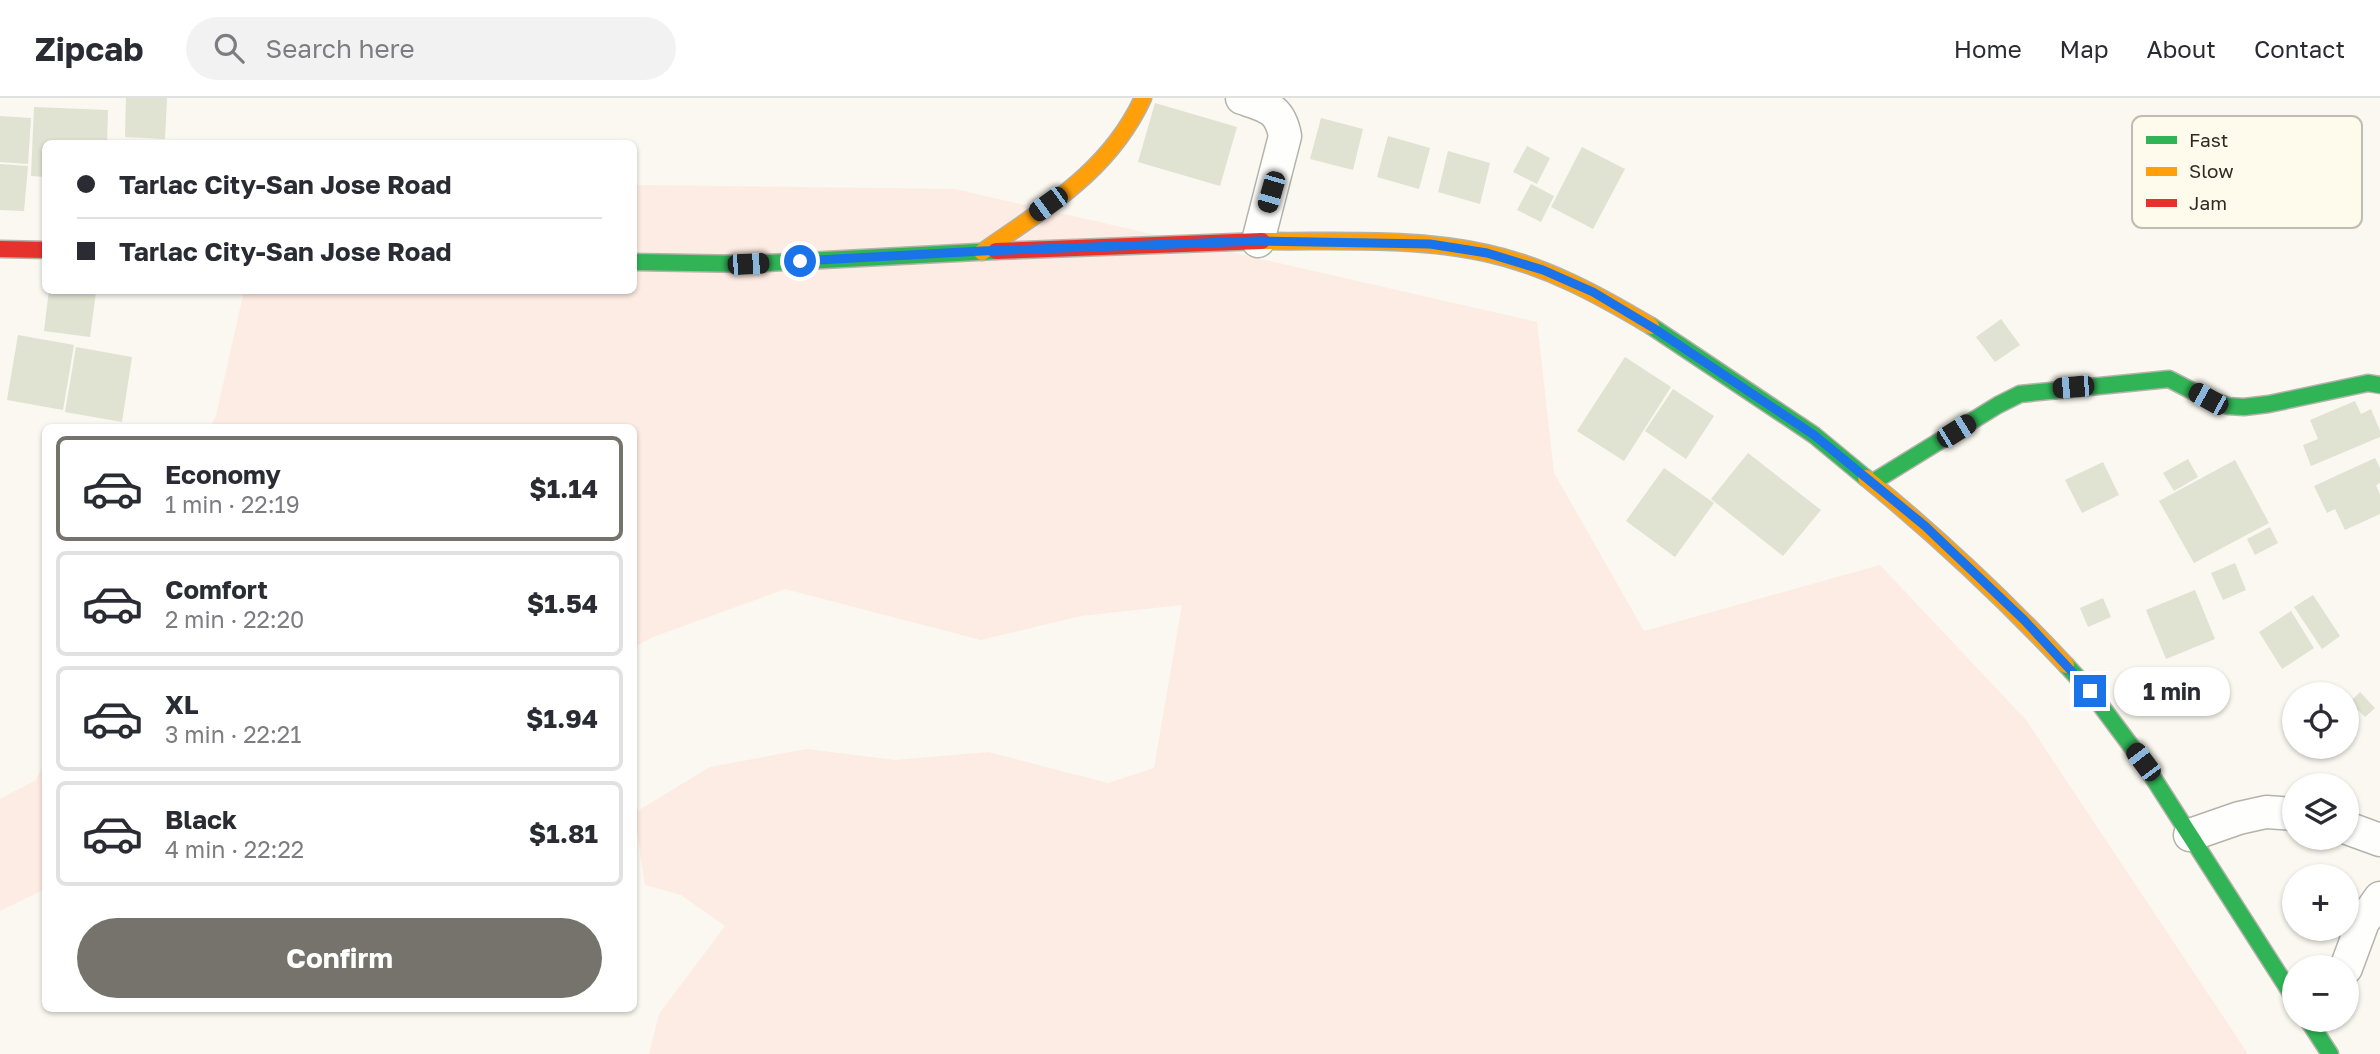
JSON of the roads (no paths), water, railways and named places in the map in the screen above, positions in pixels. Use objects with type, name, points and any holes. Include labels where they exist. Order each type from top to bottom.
[{"type":"main road","points":[[982,251],[1070,188],[1109,155],[1133,121],[1143,98]]},
{"type":"main road","points":[[637,262],[748,264],[982,251],[1258,241],[1430,244],[1487,253],[1543,270],[1593,292],[1666,336],[1814,435],[1925,526],[2024,620],[2090,691],[2143,762],[2282,979]]},
{"type":"main road","points":[[0,249],[42,250]]},
{"type":"main road","points":[[1873,482],[2020,394],[2169,379],[2208,399],[2228,406],[2244,407],[2368,383],[2380,385]]},
{"type":"street","points":[[1242,98],[1271,108],[1283,124],[1285,136],[1258,241]]},
{"type":"street","points":[[2190,835],[2239,818],[2266,812],[2282,813]]},
{"type":"street","points":[[2359,832],[2380,840]]},
{"type":"street","points":[[2351,955],[2363,922],[2380,898]]}]
